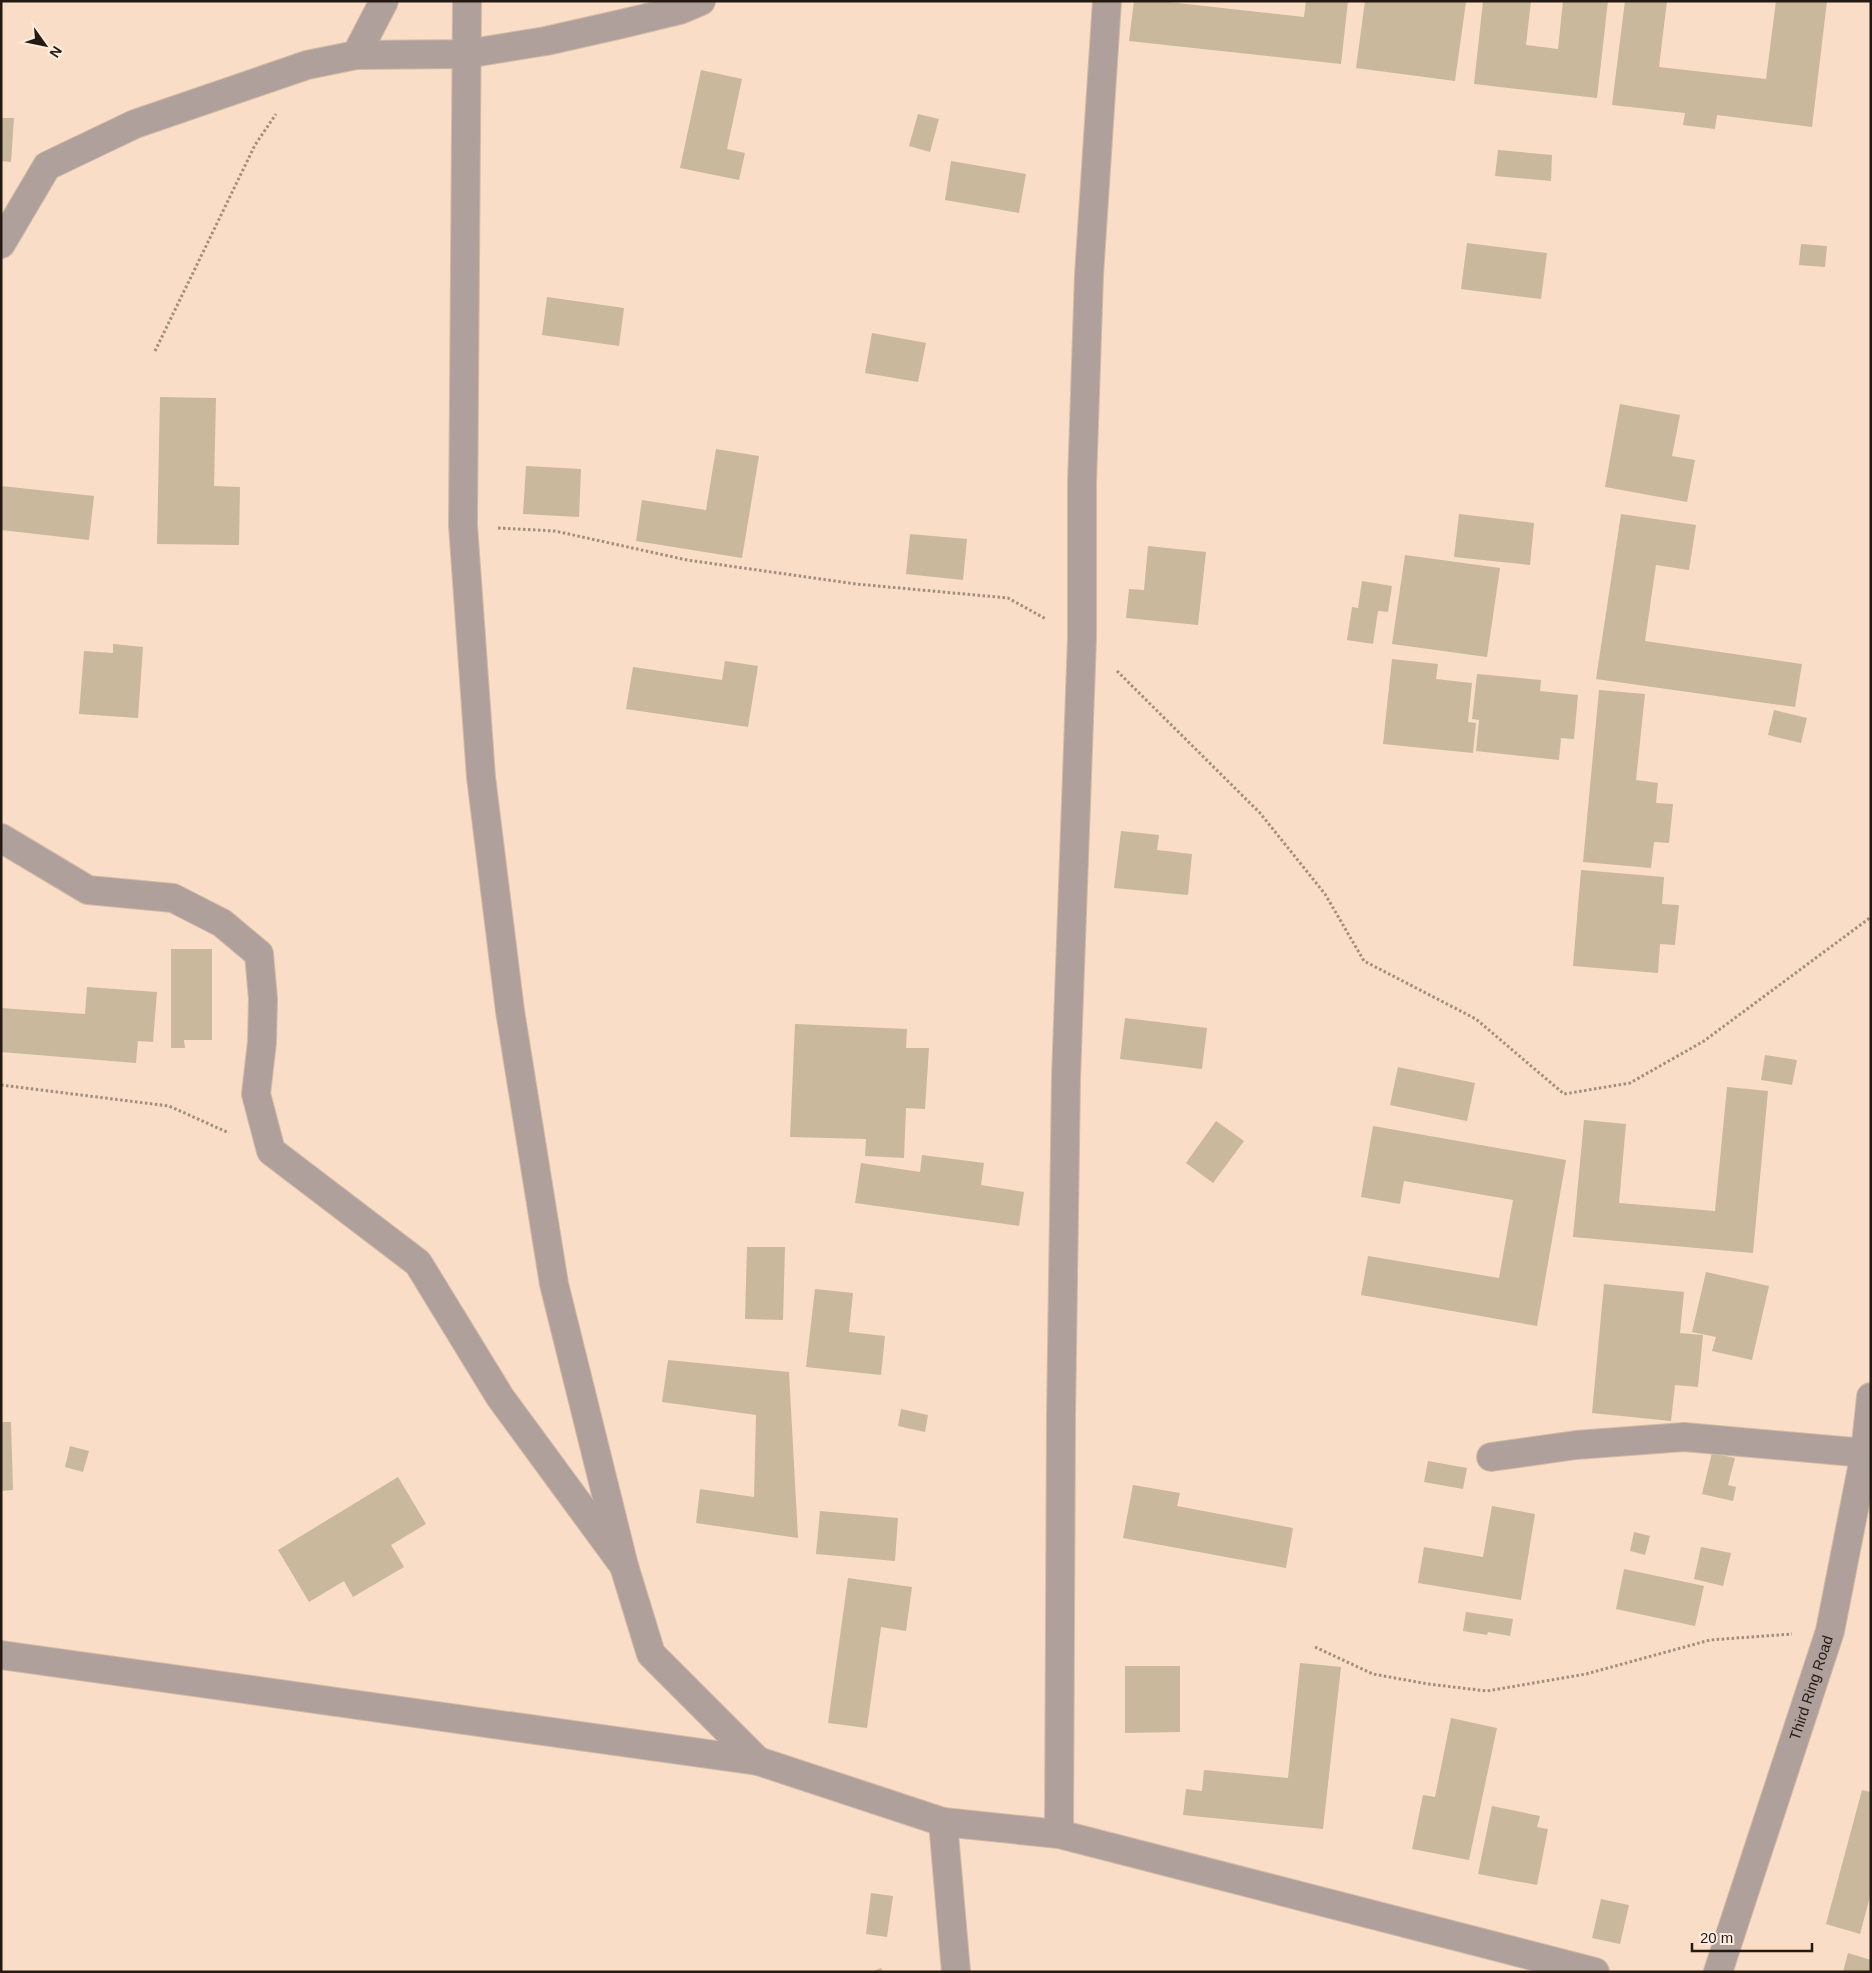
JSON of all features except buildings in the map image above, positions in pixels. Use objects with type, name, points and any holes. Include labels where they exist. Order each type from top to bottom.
[{"type":"street","points":[[356,55],[384,1]]},
{"type":"street","points":[[467,1],[463,525],[481,777],[510,1011],[554,1284],[624,1566],[651,1654],[758,1761]]},
{"type":"street","points":[[1,244],[47,166],[135,124],[307,65],[356,55],[466,54],[546,41],[680,10],[701,1]]},
{"type":"street","points":[[1060,1834],[1061,1417],[1066,1078],[1082,638],[1082,483],[1089,275],[1107,1]]},
{"type":"street","points":[[1,838],[88,890],[173,898],[222,923],[259,954],[262,1042],[256,1094],[271,1151],[418,1262],[500,1397],[624,1566]]},
{"type":"street","name":"Third Ring Road","points":[[1718,1972],[1830,1631],[1868,1455],[1871,1397]]},
{"type":"street","points":[[1491,1457],[1576,1445],[1684,1437],[1868,1455]]},
{"type":"street","points":[[1,1655],[758,1761],[943,1822],[1060,1834],[1595,1972]]},
{"type":"street","points":[[943,1822],[956,1972]]},
{"type":"path","points":[[155,351],[256,145],[276,113]]},
{"type":"path","points":[[463,525],[555,531],[687,560],[856,584],[1008,598],[1082,638],[1260,813],[1325,894],[1364,961],[1476,1019],[1564,1094],[1630,1083],[1696,1046],[1871,916]]},
{"type":"path","points":[[1,1085],[169,1106],[271,1151]]},
{"type":"path","points":[[1315,1647],[1374,1674],[1428,1684],[1487,1691],[1586,1674],[1710,1640],[1830,1631]]}]
